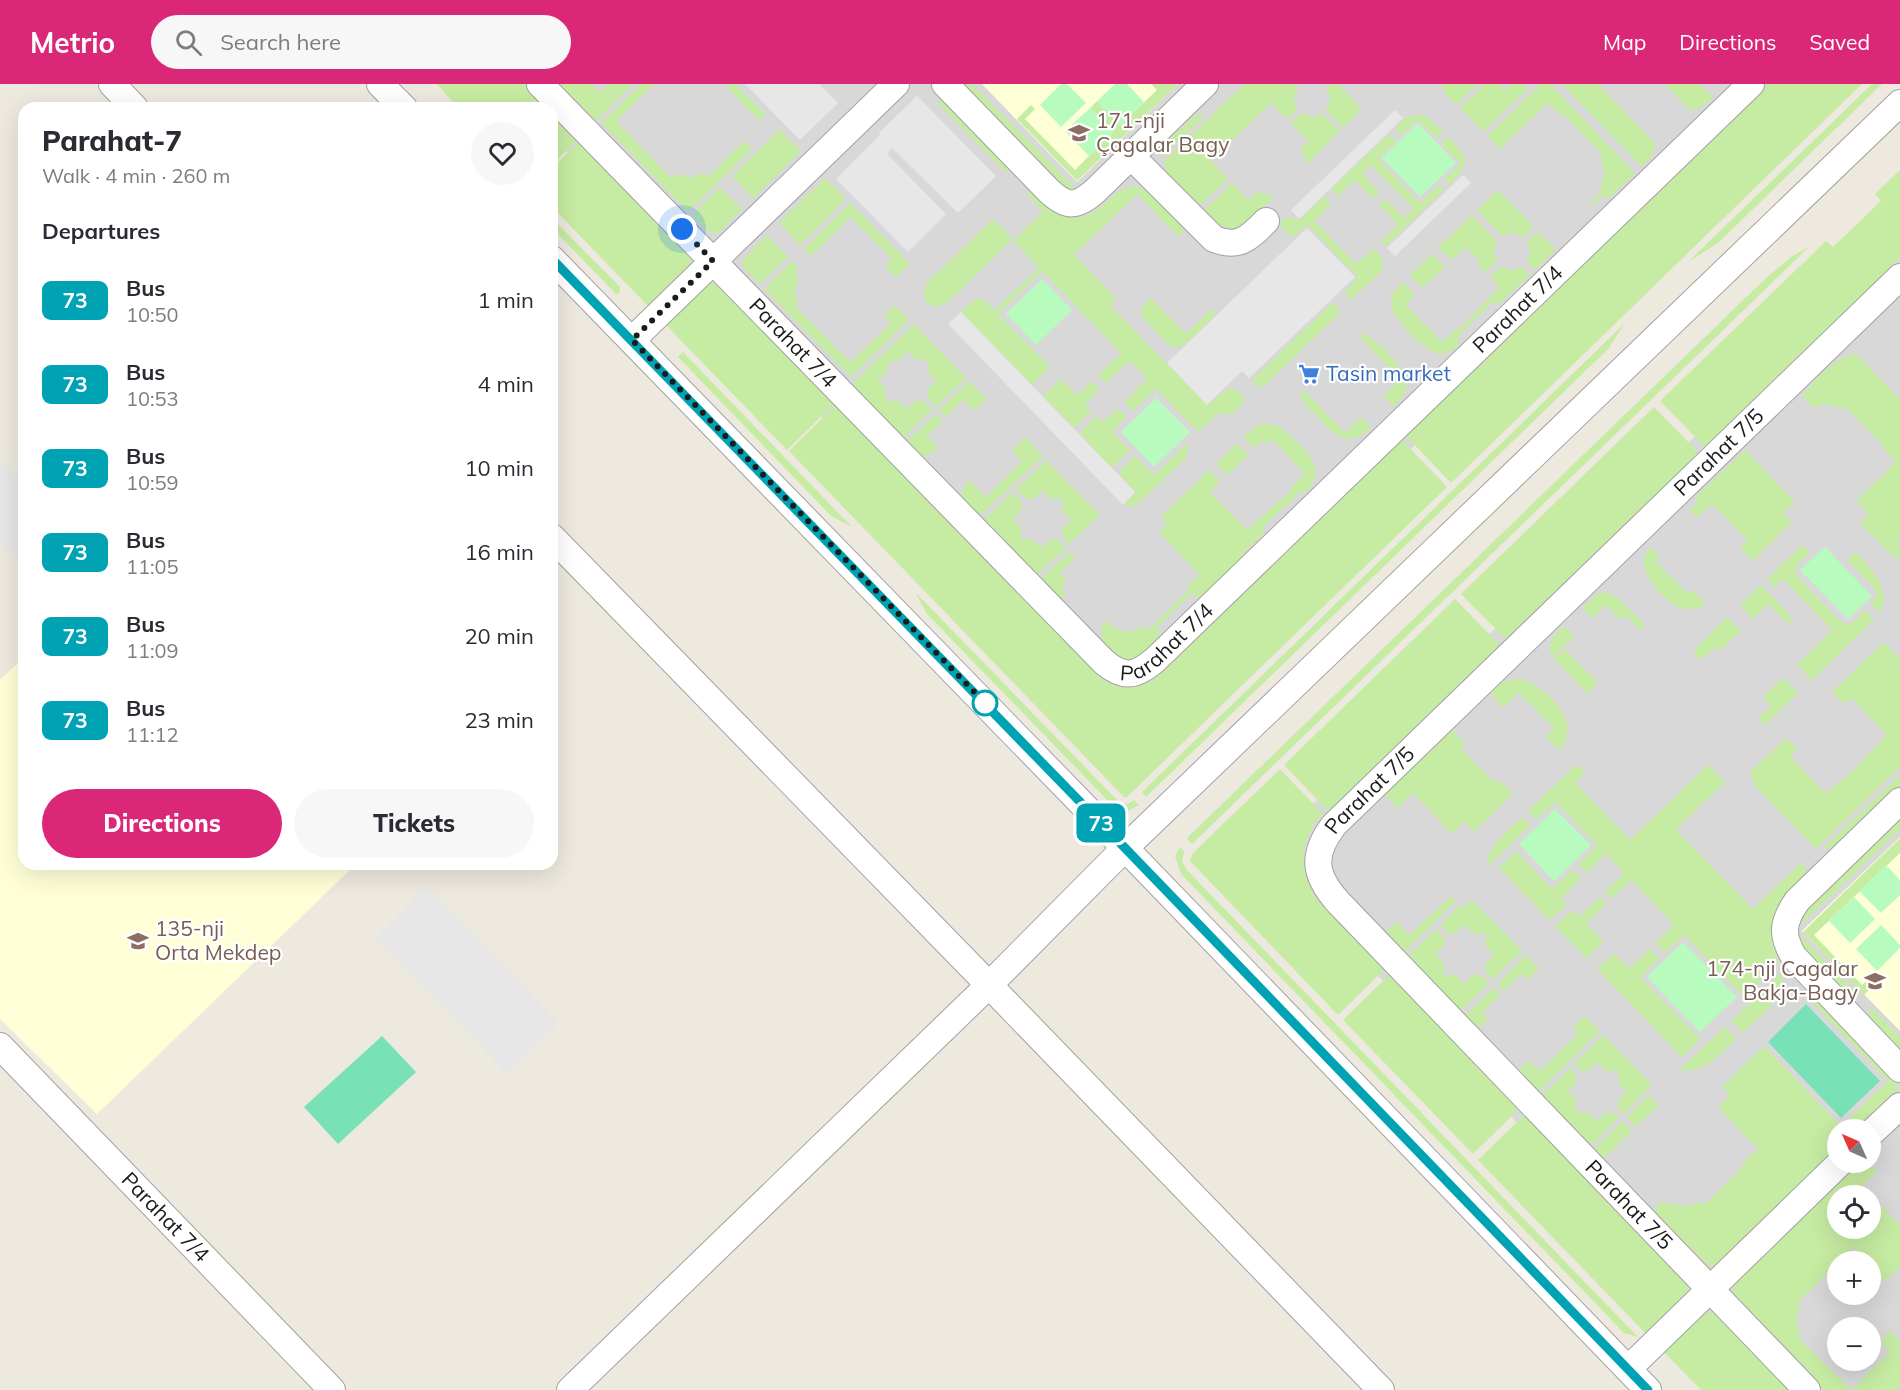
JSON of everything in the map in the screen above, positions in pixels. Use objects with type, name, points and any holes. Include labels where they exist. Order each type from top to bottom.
[{"type":"street","points":[[112,84],[129,102]]},
{"type":"street","points":[[380,84],[398,102]]},
{"type":"street","name":"Parahat 7/4","points":[[540,84],[558,102]]},
{"type":"street","points":[[632,340],[896,84]]},
{"type":"street","points":[[945,84],[1058,200],[1072,204],[1083,201],[1089,196],[1205,84]]},
{"type":"street","name":"Parahat 7/4","points":[[558,102],[1104,662],[1121,673],[1135,673],[1155,660],[1750,84]]},
{"type":"street","points":[[570,1390],[989,985],[1125,848],[1900,103]]},
{"type":"street","points":[[1131,156],[1214,239],[1223,243],[1240,242],[1266,221]]},
{"type":"street","points":[[558,265],[1648,1390]]},
{"type":"street","name":"Parahat 7/5","points":[[1808,1390],[1327,890],[1318,866],[1319,852],[1325,837],[1334,825],[1900,278]]},
{"type":"street","points":[[558,543],[1381,1390]]},
{"type":"street","points":[[1900,801],[1797,902],[1788,914],[1784,925],[1788,947],[1794,957],[1900,1069]]},
{"type":"street","name":"Parahat 7/4","points":[[0,1046],[332,1390]]},
{"type":"street","points":[[1881,1124],[1900,1106]]},
{"type":"street","points":[[1628,1369],[1830,1173]]},
{"type":"shaded area","points":[[502,84],[1793,84],[1120,727],[558,142],[558,102],[540,102]]},
{"type":"shaded area","points":[[745,84],[819,84],[838,103],[800,140]]},
{"type":"shaded area","name":"171-nji Çagalar Bagy","points":[[982,84],[1178,84],[1077,182]]},
{"type":"shaded area","points":[[917,96],[996,176],[958,213],[892,148],[887,154],[946,214],[908,252],[836,179]]},
{"type":"shaded area","points":[[1395,110],[1403,118],[1299,219],[1291,210]]},
{"type":"shaded area","points":[[1463,175],[1471,183],[1395,256],[1387,248]]},
{"type":"shaded area","points":[[1307,228],[1355,277],[1249,378],[1242,371],[1207,405],[1167,363]]},
{"type":"shaded area","points":[[1900,239],[1900,1390],[1769,1390],[1262,853]]},
{"type":"shaded area","points":[[961,312],[1135,492],[1123,505],[948,324]]},
{"type":"shaded area","points":[[0,460],[18,477],[18,560],[0,544]]},
{"type":"shaded area","name":"135-nji Orta Mekdep","points":[[18,663],[18,870],[350,870],[97,1114],[0,1019],[0,680]]},
{"type":"shaded area","name":"174-nji Cagalar Bakja-Bagy","points":[[1900,837],[1900,1031],[1802,931]]},
{"type":"shaded area","points":[[427,886],[560,1024],[507,1075],[375,937]]},
{"type":"green space","points":[[437,84],[525,84],[542,102],[453,102]]},
{"type":"green space","points":[[559,84],[591,84],[600,92],[609,84],[633,84],[596,121]]},
{"type":"green space","points":[[641,84],[654,84],[616,121],[671,178],[676,174],[689,178],[703,173],[708,177],[744,141],[752,149],[688,212],[601,123]]},
{"type":"green space","points":[[729,84],[735,84],[765,114],[759,120],[726,87]]},
{"type":"green space","points":[[964,84],[972,84],[1077,190],[1187,84],[1080,192],[1069,191]]},
{"type":"green space","points":[[1061,84],[1067,84],[1086,103],[1061,127],[1040,105]]},
{"type":"green space","points":[[1115,84],[1127,84],[1144,102],[1120,126],[1097,101]]},
{"type":"green space","points":[[1151,84],[1178,84],[1077,181],[1017,119],[1031,105],[1035,109],[1025,119],[1075,170],[1113,132],[1090,108],[1097,101],[1120,125],[1157,90]]},
{"type":"green space","points":[[1244,84],[1294,84],[1298,88],[1294,99],[1297,110],[1287,119],[1271,103],[1211,161],[1228,179],[1199,207],[1168,174],[1164,161]]},
{"type":"green space","points":[[1331,84],[1338,84],[1362,109],[1343,128],[1326,110],[1330,99],[1326,88]]},
{"type":"green space","points":[[1442,84],[1478,84],[1456,105],[1444,92]]},
{"type":"green space","points":[[1485,84],[1498,84],[1504,90],[1511,84],[1523,84],[1528,89],[1483,132],[1460,108]]},
{"type":"green space","points":[[1541,84],[1550,84],[1635,173],[1610,197],[1602,196],[1593,205],[1591,202],[1602,191],[1600,188],[1605,173],[1600,157],[1602,154],[1565,116],[1563,117],[1548,103],[1500,149],[1487,136]]},
{"type":"green space","points":[[1562,84],[1598,84],[1656,144],[1652,156],[1642,167]]},
{"type":"green space","points":[[1665,84],[1700,84],[1713,98],[1700,108],[1690,110]]},
{"type":"green space","points":[[1768,84],[1862,84],[1451,483],[1406,436]]},
{"type":"green space","points":[[1872,84],[1882,84],[1718,243],[1688,262]]},
{"type":"green space","points":[[944,99],[1006,162],[1008,174],[938,104]]},
{"type":"green space","points":[[1090,108],[1114,132],[1089,156],[1065,131]]},
{"type":"green space","points":[[1301,113],[1311,117],[1322,114],[1340,131],[1307,164],[1303,160],[1306,157],[1300,150],[1308,141],[1291,123]]},
{"type":"green space","points":[[1195,115],[1206,115],[1160,159],[1164,144]]},
{"type":"green space","points":[[1421,115],[1429,118],[1443,132],[1436,138],[1418,120],[1401,135],[1395,128],[1407,117]]},
{"type":"green space","points":[[558,118],[578,139],[558,159]]},
{"type":"green space","points":[[1418,123],[1456,163],[1420,197],[1382,158]]},
{"type":"green space","points":[[780,129],[801,151],[753,198],[732,176]]},
{"type":"green space","points":[[1389,134],[1396,141],[1378,159],[1420,203],[1439,185],[1444,190],[1386,246],[1381,241],[1398,224],[1379,205],[1385,199],[1404,218],[1414,209],[1371,165],[1362,174],[1379,192],[1373,199],[1355,180],[1338,196],[1331,189]]},
{"type":"green space","points":[[1448,137],[1460,150],[1465,161],[1462,171],[1449,185],[1444,180],[1461,164],[1441,144]]},
{"type":"green space","points":[[580,141],[689,253],[691,261],[689,269],[649,307],[558,213],[558,162]]},
{"type":"green space","points":[[1900,170],[1900,258],[1705,447],[1660,401],[1826,241],[1833,247],[1881,201],[1875,194]]},
{"type":"green space","points":[[825,178],[846,199],[800,245],[779,223]]},
{"type":"green space","points":[[1232,183],[1249,200],[1259,190],[1265,196],[1269,193],[1273,197],[1248,222],[1233,228],[1214,221],[1203,211]]},
{"type":"green space","points":[[1133,186],[1148,190],[1182,224],[1183,233],[1179,237],[1137,194],[1074,255],[1116,298],[1110,305],[1207,405],[1227,389],[1235,389],[1244,397],[1244,403],[1232,414],[1217,414],[1198,432],[1156,389],[1133,411],[1124,402],[1147,379],[1130,361],[1106,383],[1098,375],[1121,353],[1042,271],[998,314],[1050,367],[1032,385],[961,312],[977,298],[985,301],[995,310],[1039,268],[1013,241],[1043,211],[1026,193],[1034,192],[1057,212],[1074,217],[1092,213],[1120,191]]},
{"type":"green space","points":[[720,187],[742,209],[719,232],[714,234],[708,232],[692,215]]},
{"type":"green space","points":[[1498,190],[1533,226],[1523,237],[1512,233],[1502,236],[1477,210]]},
{"type":"green space","points":[[1324,196],[1331,204],[1314,221],[1356,264],[1374,248],[1382,258],[1382,271],[1352,299],[1348,298],[1345,292],[1358,277],[1308,225],[1294,236],[1289,235],[1282,228],[1281,222],[1285,218],[1300,220]]},
{"type":"green space","points":[[850,203],[910,264],[896,278],[885,267],[892,259],[851,217],[811,256],[804,249]]},
{"type":"green space","points":[[1472,215],[1497,241],[1494,251],[1497,261],[1485,272],[1477,264],[1480,261],[1466,247],[1451,260],[1438,247]]},
{"type":"green space","points":[[993,219],[1013,239],[947,303],[937,307],[927,303],[923,293],[927,283]]},
{"type":"green space","points":[[558,224],[620,287],[617,295],[558,234]]},
{"type":"green space","points":[[1538,231],[1556,250],[1535,270],[1527,261],[1530,252],[1527,241]]},
{"type":"green space","points":[[767,235],[788,257],[760,284],[744,268],[742,261]]},
{"type":"green space","points":[[1809,247],[1192,844],[1187,838],[1765,279],[1791,257]]},
{"type":"green space","points":[[1432,254],[1445,267],[1422,288],[1410,275]]},
{"type":"green space","points":[[792,261],[799,268],[795,272],[799,276],[795,291],[798,305],[796,307],[850,362],[891,323],[884,316],[895,305],[909,320],[851,377],[764,289]]},
{"type":"green space","points":[[1501,266],[1512,270],[1522,267],[1530,275],[1500,303],[1492,303],[1458,336],[1459,346],[1448,352],[1435,353],[1421,344],[1392,311],[1391,295],[1403,282],[1415,295],[1406,305],[1442,342],[1458,328],[1460,329],[1499,287],[1490,277]]},
{"type":"green space","points":[[1042,279],[1072,310],[1036,345],[1006,314]]},
{"type":"green space","points":[[710,283],[717,284],[835,403],[787,450],[666,325]]},
{"type":"green space","points":[[1151,298],[1186,334],[1212,309],[1216,313],[1189,340],[1172,348],[1141,316],[1142,308]]},
{"type":"green space","points":[[1332,303],[1339,307],[1338,315],[1264,386],[1257,387],[1253,380],[1255,377]]},
{"type":"green space","points":[[1625,323],[1609,348],[1146,797],[1142,792]]},
{"type":"green space","points":[[914,324],[966,378],[936,407],[927,398],[928,389],[936,381],[928,372],[928,360],[916,360],[908,351],[899,360],[893,360],[887,366],[887,372],[878,380],[886,389],[886,401],[898,401],[907,409],[915,401],[924,401],[932,410],[903,438],[851,385]]},
{"type":"green space","points":[[1361,334],[1384,349],[1403,375],[1406,391],[1393,406],[1384,396],[1400,379],[1359,336]]},
{"type":"green space","points":[[683,352],[852,527],[831,516],[678,357]]},
{"type":"green space","points":[[1856,354],[1900,399],[1900,539],[1896,543],[1900,547],[1900,560],[1860,523],[1869,514],[1856,501],[1896,462],[1881,446],[1882,444],[1844,406],[1841,408],[1825,404],[1814,408],[1802,395],[1833,364]]},
{"type":"green space","points":[[1061,379],[1077,395],[1092,381],[1100,389],[1085,404],[1092,411],[1074,428],[1043,396]]},
{"type":"green space","points":[[969,381],[987,399],[974,411],[963,400],[946,417],[939,410]]},
{"type":"green space","points":[[1303,390],[1345,433],[1361,417],[1371,427],[1355,438],[1342,438],[1307,406],[1301,394]]},
{"type":"green space","points":[[1156,398],[1190,432],[1154,467],[1121,432]]},
{"type":"green space","points":[[836,405],[1101,678],[1114,685],[1128,688],[1155,679],[1402,440],[1447,487],[1127,797],[1124,797],[789,451]]},
{"type":"green space","points":[[1654,407],[1699,453],[1506,639],[1461,594]]},
{"type":"green space","points":[[1118,408],[1127,417],[1112,432],[1130,450],[1112,468],[1079,433],[1097,416],[1103,422]]},
{"type":"green space","points":[[936,414],[942,421],[927,436],[938,448],[924,458],[906,442]]},
{"type":"green space","points":[[1262,424],[1274,425],[1282,429],[1309,455],[1316,472],[1312,485],[1307,492],[1300,492],[1264,526],[1265,532],[1241,556],[1244,559],[1200,601],[1192,593],[1156,628],[1164,637],[1139,660],[1126,665],[1097,639],[1104,633],[1100,628],[1106,621],[1113,628],[1121,630],[1133,631],[1143,626],[1147,631],[1189,590],[1187,587],[1200,575],[1159,532],[1167,524],[1161,517],[1209,470],[1220,481],[1210,492],[1247,530],[1292,490],[1290,488],[1305,474],[1272,439],[1267,444],[1263,440],[1254,448],[1243,437]]},
{"type":"green space","points":[[1025,437],[1043,456],[979,517],[962,496],[964,486],[969,480],[986,497],[1022,462],[1012,450]]},
{"type":"green space","points":[[1188,442],[1187,457],[1139,503],[1131,506],[1123,505],[1136,492],[1118,473],[1135,456],[1154,475]]},
{"type":"green space","points":[[1237,443],[1248,455],[1227,475],[1216,464]]},
{"type":"green space","points":[[1745,450],[1795,502],[1783,513],[1792,522],[1753,561],[1740,548],[1748,541],[1712,504],[1697,517],[1690,510],[1698,502],[1695,498]]},
{"type":"green space","points":[[1046,460],[1100,515],[1069,544],[1062,537],[1062,528],[1071,520],[1062,511],[1063,499],[1051,499],[1042,491],[1034,499],[1025,498],[1016,489]]},
{"type":"green space","points":[[1012,492],[1022,502],[1021,510],[1013,519],[1021,528],[1021,539],[1033,540],[1041,548],[1050,540],[1058,540],[1066,548],[1036,576],[983,521]]},
{"type":"green space","points":[[1802,545],[1810,553],[1797,565],[1795,571],[1798,577],[1841,622],[1847,624],[1853,622],[1865,610],[1874,620],[1812,680],[1797,665],[1832,630],[1783,579],[1774,587],[1767,579]]},
{"type":"green space","points":[[1651,547],[1659,556],[1655,561],[1685,591],[1689,593],[1692,590],[1706,604],[1685,609],[1673,604],[1661,594],[1650,579],[1644,565]]},
{"type":"green space","points":[[1825,547],[1872,596],[1848,619],[1800,570]]},
{"type":"green space","points":[[1069,552],[1075,558],[1060,573],[1067,582],[1061,588],[1066,594],[1059,600],[1040,580]]},
{"type":"green space","points":[[1855,552],[1878,579],[1883,595],[1880,613],[1871,604],[1877,595],[1874,588],[1847,560]]},
{"type":"green space","points":[[1761,585],[1793,619],[1788,624],[1769,604],[1753,619],[1740,605]]},
{"type":"green space","points":[[915,592],[1119,802],[1128,804],[1134,800],[1139,805],[1128,811],[1115,808],[927,614]]},
{"type":"green space","points":[[1606,592],[1618,598],[1645,625],[1639,630],[1626,615],[1620,620],[1606,605],[1593,618],[1582,608],[1596,595]]},
{"type":"green space","points":[[1455,599],[1500,645],[1328,811],[1284,765]]},
{"type":"green space","points":[[1727,617],[1741,631],[1719,651],[1715,647],[1705,657],[1697,658],[1694,652],[1696,648]]},
{"type":"green space","points":[[1564,626],[1574,636],[1553,657],[1550,643]]},
{"type":"green space","points":[[1884,642],[1900,659],[1900,767],[1816,849],[1755,786],[1750,772],[1786,738],[1797,749],[1790,756],[1826,794],[1842,779],[1844,780],[1887,735],[1851,698],[1844,704],[1832,692]]},
{"type":"green space","points":[[1565,649],[1598,683],[1587,693],[1554,659]]},
{"type":"green space","points":[[1783,678],[1798,693],[1765,725],[1758,718],[1771,706],[1763,697]]},
{"type":"green space","points":[[1519,679],[1529,682],[1550,697],[1565,717],[1566,740],[1559,750],[1546,737],[1554,728],[1519,693],[1503,708],[1488,691],[1499,683]]},
{"type":"green space","points":[[1450,728],[1465,744],[1461,749],[1492,780],[1498,783],[1501,781],[1513,794],[1474,832],[1464,822],[1452,834],[1413,793],[1398,808],[1383,793]]},
{"type":"green space","points":[[1708,765],[1725,782],[1676,830],[1753,909],[1802,862],[1805,867],[1804,877],[1772,928],[1773,945],[1779,963],[1744,997],[1684,935],[1665,953],[1655,943],[1674,925],[1631,880],[1611,899],[1605,892],[1624,873],[1606,854],[1587,873],[1578,865],[1597,845],[1556,802],[1536,820],[1528,811],[1574,767],[1581,766],[1584,773],[1575,783],[1630,840]]},
{"type":"green space","points":[[1280,769],[1324,815],[1314,824],[1304,850],[1303,862],[1314,896],[1385,969],[1338,1015],[1190,861],[1192,854]]},
{"type":"green space","points":[[1900,775],[1900,785],[1837,846],[1820,851]]},
{"type":"green space","points":[[1555,809],[1591,845],[1554,881],[1519,844]]},
{"type":"green space","points":[[1522,817],[1530,826],[1487,867],[1494,845]]},
{"type":"green space","points":[[1900,818],[1900,829],[1795,930],[1805,909]]},
{"type":"green space","points":[[1900,838],[1900,853],[1814,935],[1862,985],[1873,976],[1878,981],[1864,995],[1803,932]]},
{"type":"green space","points":[[1180,847],[1184,851],[1182,861],[1186,869],[1638,1337],[1624,1333],[1181,874],[1175,856]]},
{"type":"green space","points":[[1516,851],[1552,889],[1573,869],[1581,878],[1561,898],[1567,904],[1550,921],[1499,868]]},
{"type":"green space","points":[[1886,865],[1900,880],[1900,895],[1881,913],[1859,891]]},
{"type":"green space","points":[[1451,896],[1456,901],[1402,954],[1383,935],[1397,922],[1410,935]]},
{"type":"green space","points":[[1600,897],[1606,904],[1586,924],[1604,942],[1587,958],[1555,926],[1572,910],[1579,917]]},
{"type":"green space","points":[[1854,897],[1875,919],[1850,943],[1829,921]]},
{"type":"green space","points":[[1472,900],[1522,951],[1493,979],[1485,971],[1486,963],[1494,955],[1486,946],[1486,934],[1473,933],[1465,925],[1456,933],[1448,933],[1440,925],[1460,905],[1463,908]]},
{"type":"green space","points":[[1881,925],[1900,945],[1900,948],[1877,971],[1856,949]]},
{"type":"green space","points":[[1436,929],[1444,937],[1444,946],[1435,954],[1444,963],[1444,975],[1456,975],[1464,984],[1473,975],[1481,975],[1489,983],[1460,1012],[1406,958]]},
{"type":"green space","points":[[1795,930],[1860,997],[1851,999],[1800,947]]},
{"type":"green space","points":[[1683,942],[1737,997],[1700,1032],[1647,977]]},
{"type":"green space","points":[[1650,949],[1659,959],[1640,977],[1700,1039],[1682,1057],[1597,969],[1614,953],[1629,968]]},
{"type":"green space","points":[[1526,955],[1539,969],[1527,980],[1521,974],[1504,991],[1497,984]]},
{"type":"green space","points":[[1782,972],[1780,991],[1776,999],[1743,1033],[1731,1021]]},
{"type":"green space","points":[[1390,974],[1520,1108],[1473,1154],[1343,1020]]},
{"type":"green space","points":[[1493,988],[1500,995],[1482,1013],[1488,1019],[1477,1030],[1464,1017]]},
{"type":"green space","points":[[1809,999],[1818,1001],[1897,1083],[1897,1093],[1870,1119],[1848,1119],[1888,1081]]},
{"type":"green space","points":[[1806,1004],[1880,1081],[1841,1118],[1768,1042]]},
{"type":"green space","points":[[1871,1007],[1900,1037],[1900,1049],[1869,1017]]},
{"type":"green space","points":[[1585,1016],[1600,1031],[1537,1093],[1519,1074],[1520,1069],[1529,1061],[1540,1071],[1578,1034],[1573,1028]]},
{"type":"green space","points":[[1725,1027],[1736,1039],[1724,1051],[1711,1062],[1697,1069],[1679,1070]]},
{"type":"green space","points":[[1603,1035],[1652,1085],[1623,1114],[1618,1109],[1618,1101],[1626,1092],[1618,1083],[1618,1071],[1606,1071],[1597,1062],[1589,1071],[1580,1071],[1574,1064]]},
{"type":"green space","points":[[382,1036],[416,1072],[338,1144],[304,1107]]},
{"type":"green space","points":[[1764,1046],[1834,1119],[1827,1119],[1827,1162],[1717,1266],[1709,1266],[1653,1211],[1663,1201],[1667,1205],[1670,1202],[1686,1206],[1701,1201],[1704,1205],[1758,1149],[1718,1107],[1730,1095],[1722,1087]]},
{"type":"green space","points":[[1570,1068],[1576,1075],[1576,1083],[1568,1091],[1576,1100],[1576,1112],[1588,1113],[1597,1121],[1605,1113],[1614,1113],[1619,1118],[1589,1147],[1540,1097]]},
{"type":"green space","points":[[1649,1095],[1659,1105],[1636,1127],[1626,1117]]},
{"type":"green space","points":[[1525,1114],[1689,1285],[1687,1295],[1647,1335],[1478,1160]]},
{"type":"green space","points":[[1622,1121],[1632,1131],[1602,1160],[1593,1150]]},
{"type":"green space","points":[[1848,1173],[1875,1173],[1863,1185],[1835,1185]]},
{"type":"green space","points":[[1827,1193],[1827,1239],[1881,1239],[1881,1206],[1900,1225],[1900,1267],[1885,1281],[1881,1277],[1881,1251],[1856,1251],[1853,1248],[1850,1251],[1827,1251],[1827,1274],[1797,1303],[1800,1306],[1796,1320],[1800,1334],[1798,1337],[1827,1366],[1827,1371],[1832,1371],[1851,1390],[1823,1390],[1735,1299],[1732,1290],[1737,1281]]},
{"type":"green space","points":[[1707,1312],[1716,1312],[1792,1390],[1701,1390],[1664,1352]]},
{"type":"green space","points":[[1890,1331],[1900,1341],[1900,1386],[1896,1390],[1851,1390],[1870,1371],[1881,1371],[1881,1361],[1890,1352],[1882,1343],[1885,1340],[1883,1337]]},
{"type":"bus line","name":"73","points":[[558,265],[1648,1390]]},
{"type":"place","name":"171-nji Çagalar Bagy","points":[[1079,133]]},
{"type":"place","name":"Tasin market","points":[[1309,374]]},
{"type":"place","name":"135-nji Orta Mekdep","points":[[138,941]]},
{"type":"place","name":"174-nji Cagalar Bakja-Bagy","points":[[1875,981]]},
{"type":"route","points":[[682,229],[713,261],[632,340],[985,703]]}]
